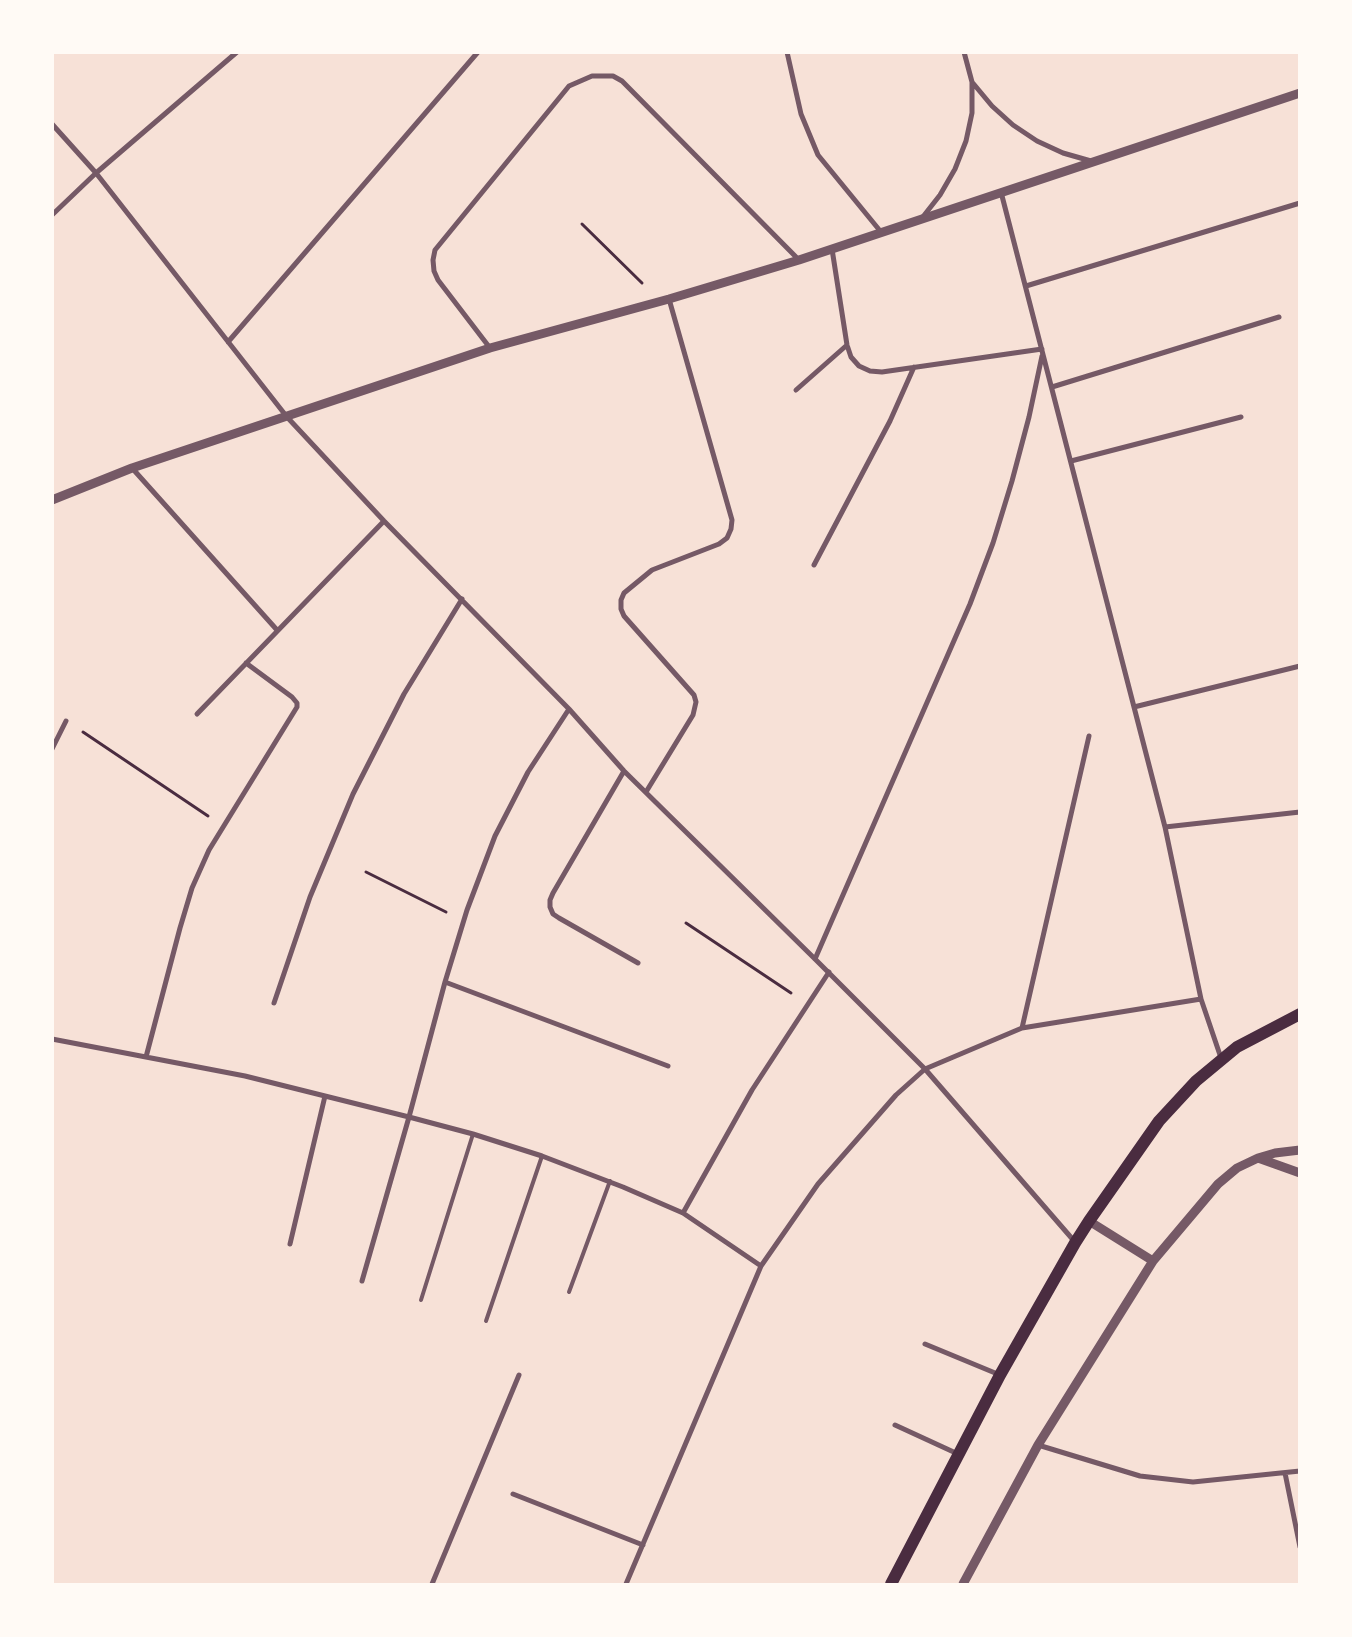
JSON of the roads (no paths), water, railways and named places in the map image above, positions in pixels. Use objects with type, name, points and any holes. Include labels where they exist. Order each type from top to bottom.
[{"type":"main road","points":[[891,1584],[1000,1375],[1075,1243],[1159,1121],[1196,1081],[1237,1047],[1300,1014]]},
{"type":"street","points":[[52,215],[96,173],[237,52]]},
{"type":"street","points":[[228,342],[478,52]]},
{"type":"street","points":[[787,52],[801,114],[818,155],[881,232]]},
{"type":"street","points":[[922,219],[940,195],[955,169],[966,141],[972,113],[972,82],[964,52]]},
{"type":"street","points":[[490,348],[438,280],[434,271],[433,260],[436,250],[569,86],[592,76],[613,76],[622,81],[798,260]]},
{"type":"street","points":[[972,82],[992,106],[1013,125],[1037,141],[1063,153],[1091,161]]},
{"type":"street","points":[[52,500],[132,468],[490,348],[665,300],[798,260],[1300,93]]},
{"type":"street","points":[[52,124],[96,173],[287,417],[384,521],[569,709],[624,771],[925,1069],[1075,1243]]},
{"type":"street","points":[[1001,191],[1165,827],[1201,999],[1222,1059]]},
{"type":"street","points":[[1026,286],[1300,203]]},
{"type":"street","points":[[832,248],[847,345],[851,357],[859,366],[870,371],[882,372],[1042,351]]},
{"type":"street","points":[[646,792],[693,715],[696,702],[694,695],[624,616],[621,609],[621,600],[624,593],[652,570],[719,544],[727,538],[732,520],[665,300]]},
{"type":"street","points":[[1052,388],[1279,317]]},
{"type":"street","points":[[796,390],[847,345]]},
{"type":"street","points":[[816,959],[970,604],[993,543],[1029,417],[1042,351]]},
{"type":"street","points":[[814,565],[890,421],[914,367]]},
{"type":"street","points":[[1071,461],[1241,417]]},
{"type":"street","points":[[132,468],[277,630]]},
{"type":"street","points":[[197,714],[384,521]]},
{"type":"street","points":[[274,1003],[310,897],[353,794],[404,694],[462,599]]},
{"type":"street","points":[[146,1057],[192,888],[209,850],[223,826],[298,707],[292,698],[246,663]]},
{"type":"street","points":[[1134,707],[1300,666]]},
{"type":"street","points":[[362,1281],[445,982],[494,836],[528,772],[569,709]]},
{"type":"street","points":[[52,749],[66,721]]},
{"type":"street","points":[[1022,1028],[1089,736]]},
{"type":"street","points":[[624,771],[553,892],[550,907],[559,918],[638,963]]},
{"type":"street","points":[[1165,827],[1300,812]]},
{"type":"street","points":[[683,1213],[752,1090],[829,972]]},
{"type":"street","points":[[445,982],[668,1066]]},
{"type":"street","points":[[626,1584],[761,1266],[818,1184],[896,1095],[925,1069],[1022,1028],[1201,999]]},
{"type":"street","points":[[52,1039],[245,1076],[409,1117],[542,1156],[683,1213],[761,1266]]},
{"type":"street","points":[[290,1244],[325,1096]]},
{"type":"street","points":[[963,1584],[1038,1445],[1153,1261],[1218,1184],[1237,1168],[1258,1158],[1275,1153],[1300,1150]]},
{"type":"street","points":[[1258,1158],[1300,1174]]},
{"type":"street","points":[[1089,1221],[1153,1261]]},
{"type":"street","points":[[925,1344],[1000,1375]]},
{"type":"street","points":[[432,1584],[519,1375]]},
{"type":"street","points":[[895,1425],[958,1454]]},
{"type":"street","points":[[1038,1445],[1140,1476],[1193,1482],[1300,1471]]},
{"type":"street","points":[[1285,1473],[1300,1547]]},
{"type":"street","points":[[513,1494],[643,1545]]},
{"type":"lane","points":[[422,1300],[472,1134]]},
{"type":"lane","points":[[486,1321],[542,1156]]},
{"type":"lane","points":[[569,1292],[610,1182]]}]
